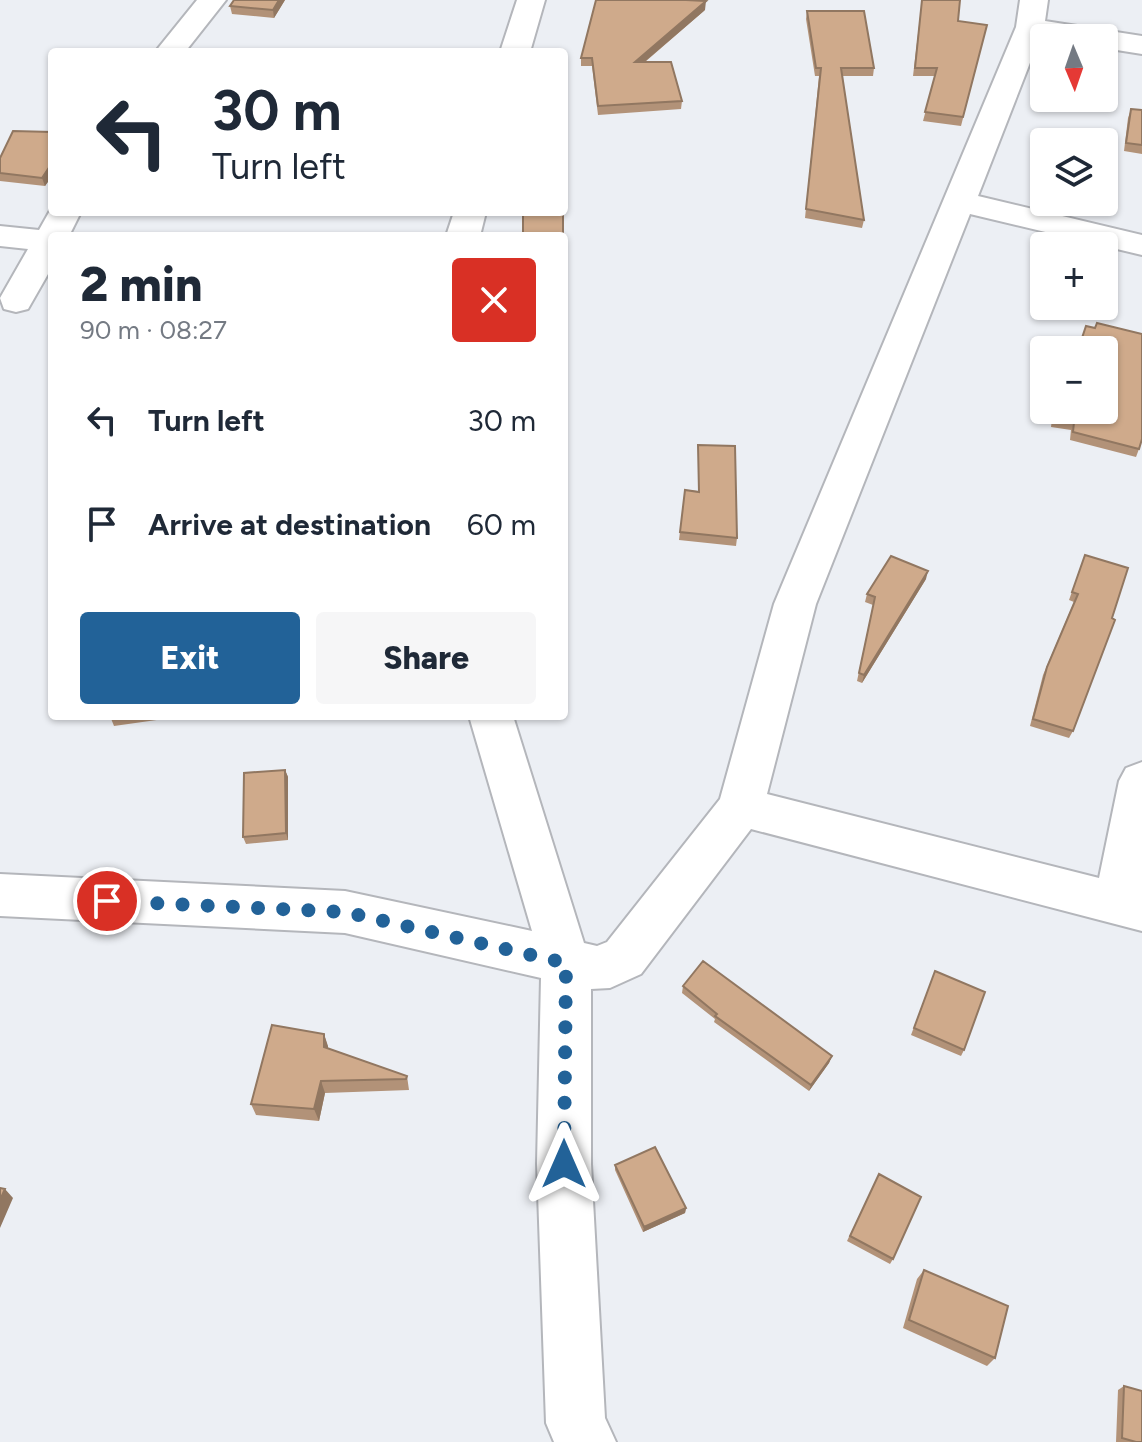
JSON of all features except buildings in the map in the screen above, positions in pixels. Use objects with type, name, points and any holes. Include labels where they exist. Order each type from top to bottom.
[{"type":"street","points":[[173,48],[212,0]]},
{"type":"street","points":[[516,48],[531,0]]},
{"type":"street","points":[[0,895],[345,912],[566,963],[597,968],[610,966],[624,958],[741,807],[795,604],[1032,13],[1063,24]]},
{"type":"street","points":[[1118,41],[1142,45]]},
{"type":"street","points":[[959,201],[1142,245]]},
{"type":"street","points":[[0,236],[48,241],[8,309]]},
{"type":"street","points":[[8,309],[48,305]]},
{"type":"street","points":[[492,720],[566,963],[564,1164],[577,1436]]},
{"type":"street","points":[[741,807],[1130,907],[1142,781]]},
{"type":"route","points":[[107,901],[345,912],[566,963],[564,1164]]}]
